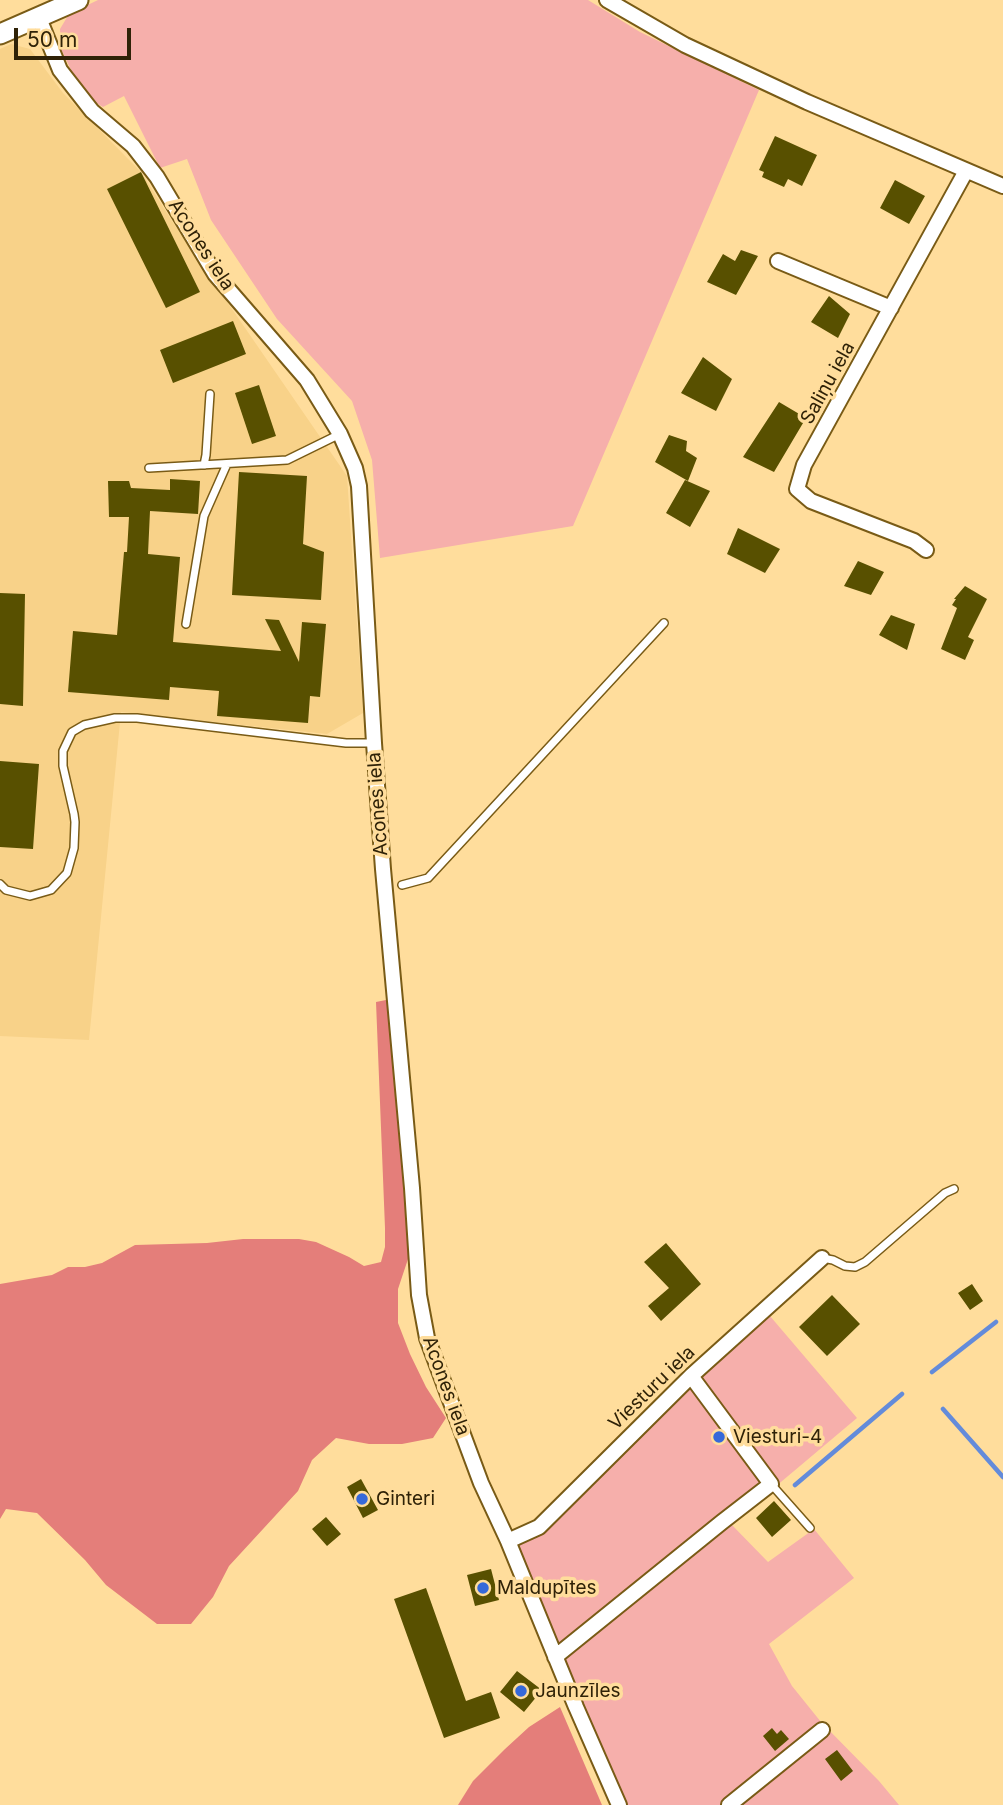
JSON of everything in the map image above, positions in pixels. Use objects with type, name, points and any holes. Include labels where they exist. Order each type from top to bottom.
[{"type":"street","points":[[0,34],[78,0]]},
{"type":"street","points":[[607,0],[685,45],[807,102],[1003,186]]},
{"type":"street","name":"Acones iela","points":[[39,18],[60,70],[92,111],[133,146],[157,177],[215,274],[307,380],[341,434],[355,468],[359,486],[374,743],[377,870],[412,1188],[419,1295],[427,1338],[481,1483],[619,1805]]},
{"type":"street","name":"Saliņu iela","points":[[926,550],[914,541],[810,501],[797,489],[804,465],[966,171]]},
{"type":"street","points":[[778,261],[891,308]]},
{"type":"street","name":"Viesturu iela","points":[[508,1541],[539,1527],[691,1376],[822,1258]]},
{"type":"street","points":[[555,1657],[772,1484],[691,1376]]},
{"type":"street","points":[[729,1805],[822,1730]]},
{"type":"lane","points":[[204,465],[210,394]]},
{"type":"lane","points":[[149,468],[287,460],[341,434]]},
{"type":"lane","points":[[186,624],[204,516],[227,464]]},
{"type":"lane","points":[[402,885],[428,878],[664,623]]},
{"type":"lane","points":[[0,884],[6,890],[30,895],[51,890],[67,873],[74,848],[75,822],[63,766],[63,751],[72,732],[84,725],[116,718],[137,718],[346,743],[374,743]]},
{"type":"lane","points":[[822,1258],[855,1267],[865,1262],[945,1193],[954,1189]]},
{"type":"lane","points":[[772,1484],[810,1528]]},
{"type":"shaded area","points":[[98,0],[588,0],[640,32],[759,90],[573,526],[380,558],[372,460],[352,401],[277,319],[211,220],[187,159],[160,168],[124,96],[103,107],[93,101],[72,72],[61,49],[60,29],[69,14]]},
{"type":"shaded area","points":[[11,44],[30,49],[63,93],[141,172],[181,235],[347,476],[363,713],[327,734],[121,712],[89,1040],[0,1036],[0,49]]},
{"type":"shaded area","points":[[396,998],[411,1250],[398,1289],[398,1323],[426,1387],[446,1418],[433,1438],[402,1444],[369,1444],[336,1438],[312,1460],[298,1491],[229,1566],[213,1597],[191,1624],[157,1624],[106,1585],[85,1560],[37,1513],[6,1509],[0,1519],[0,1284],[52,1275],[68,1267],[102,1263],[135,1245],[299,1239],[316,1242],[364,1266],[381,1262],[385,1247],[385,1228],[376,1002]]},
{"type":"shaded area","points":[[764,1309],[857,1418],[731,1524],[768,1562],[814,1529],[854,1578],[769,1644],[792,1686],[821,1722],[899,1805],[618,1805],[508,1541],[539,1527]]},
{"type":"shaded area","points":[[560,1707],[602,1805],[458,1805],[473,1781],[505,1749],[529,1727]]},
{"type":"building","points":[[775,136],[817,155],[802,186],[788,179],[784,187],[762,177],[764,172],[759,170]]},
{"type":"building","points":[[141,172],[200,292],[166,308],[107,189]]},
{"type":"building","points":[[895,180],[925,196],[909,224],[880,208]]},
{"type":"building","points":[[741,250],[758,256],[736,295],[707,282],[723,254],[735,261]]},
{"type":"building","points":[[829,296],[850,314],[838,338],[811,322]]},
{"type":"building","points":[[233,321],[246,354],[173,383],[160,350]]},
{"type":"building","points":[[703,357],[732,379],[716,411],[681,393]]},
{"type":"building","points":[[259,385],[276,436],[252,444],[235,393]]},
{"type":"building","points":[[779,402],[806,418],[774,472],[743,457]]},
{"type":"building","points":[[669,435],[687,441],[686,451],[697,458],[688,481],[655,462]]},
{"type":"building","points":[[239,472],[307,476],[303,544],[324,552],[321,600],[232,595]]},
{"type":"building","points":[[170,479],[200,481],[198,514],[150,511],[148,554],[180,557],[173,642],[281,651],[265,619],[279,620],[299,662],[302,622],[326,624],[320,697],[310,696],[308,723],[217,716],[219,691],[170,687],[169,700],[68,692],[73,631],[117,635],[129,517],[109,517],[108,481],[129,481],[131,488],[170,490]]},
{"type":"building","points":[[685,480],[710,491],[690,527],[666,513]]},
{"type":"building","points":[[738,528],[780,549],[765,573],[727,554]]},
{"type":"building","points":[[858,561],[884,572],[871,595],[844,586]]},
{"type":"building","points":[[965,586],[987,599],[968,637],[974,640],[965,660],[941,649],[957,608],[952,605],[954,599]]},
{"type":"building","points":[[0,593],[25,594],[23,706],[0,704]]},
{"type":"building","points":[[891,615],[915,624],[907,650],[879,635]]},
{"type":"building","points":[[0,761],[39,764],[33,849],[0,847]]},
{"type":"building","points":[[666,1243],[701,1284],[661,1321],[648,1306],[669,1288],[644,1262]]},
{"type":"building","points":[[972,1284],[983,1301],[970,1310],[958,1293]]},
{"type":"building","points":[[832,1295],[860,1324],[827,1356],[799,1327]]},
{"type":"building","name":"Ginteri","points":[[361,1479],[378,1510],[363,1518],[347,1487]]},
{"type":"building","points":[[774,1501],[791,1520],[772,1537],[756,1518]]},
{"type":"building","points":[[326,1517],[341,1534],[327,1546],[312,1529]]},
{"type":"building","name":"Maldupītes","points":[[491,1569],[499,1600],[475,1606],[467,1575]]},
{"type":"building","points":[[426,1588],[466,1701],[491,1692],[500,1718],[444,1738],[394,1599]]},
{"type":"building","name":"Jaunzīles","points":[[517,1671],[542,1690],[524,1712],[500,1692]]},
{"type":"building","points":[[772,1728],[777,1734],[781,1730],[789,1739],[775,1751],[763,1736]]},
{"type":"building","points":[[837,1750],[853,1771],[841,1781],[825,1759]]},
{"type":"waterway","points":[[932,1372],[996,1322]]},
{"type":"waterway","points":[[795,1485],[902,1394]]},
{"type":"waterway","points":[[943,1409],[1003,1477]]},
{"type":"place","name":"Viesturi-4","points":[[719,1437]]},
{"type":"place","name":"Ginteri","points":[[362,1499]]},
{"type":"place","name":"Maldupītes","points":[[483,1588]]},
{"type":"place","name":"Jaunzīles","points":[[521,1691]]}]
